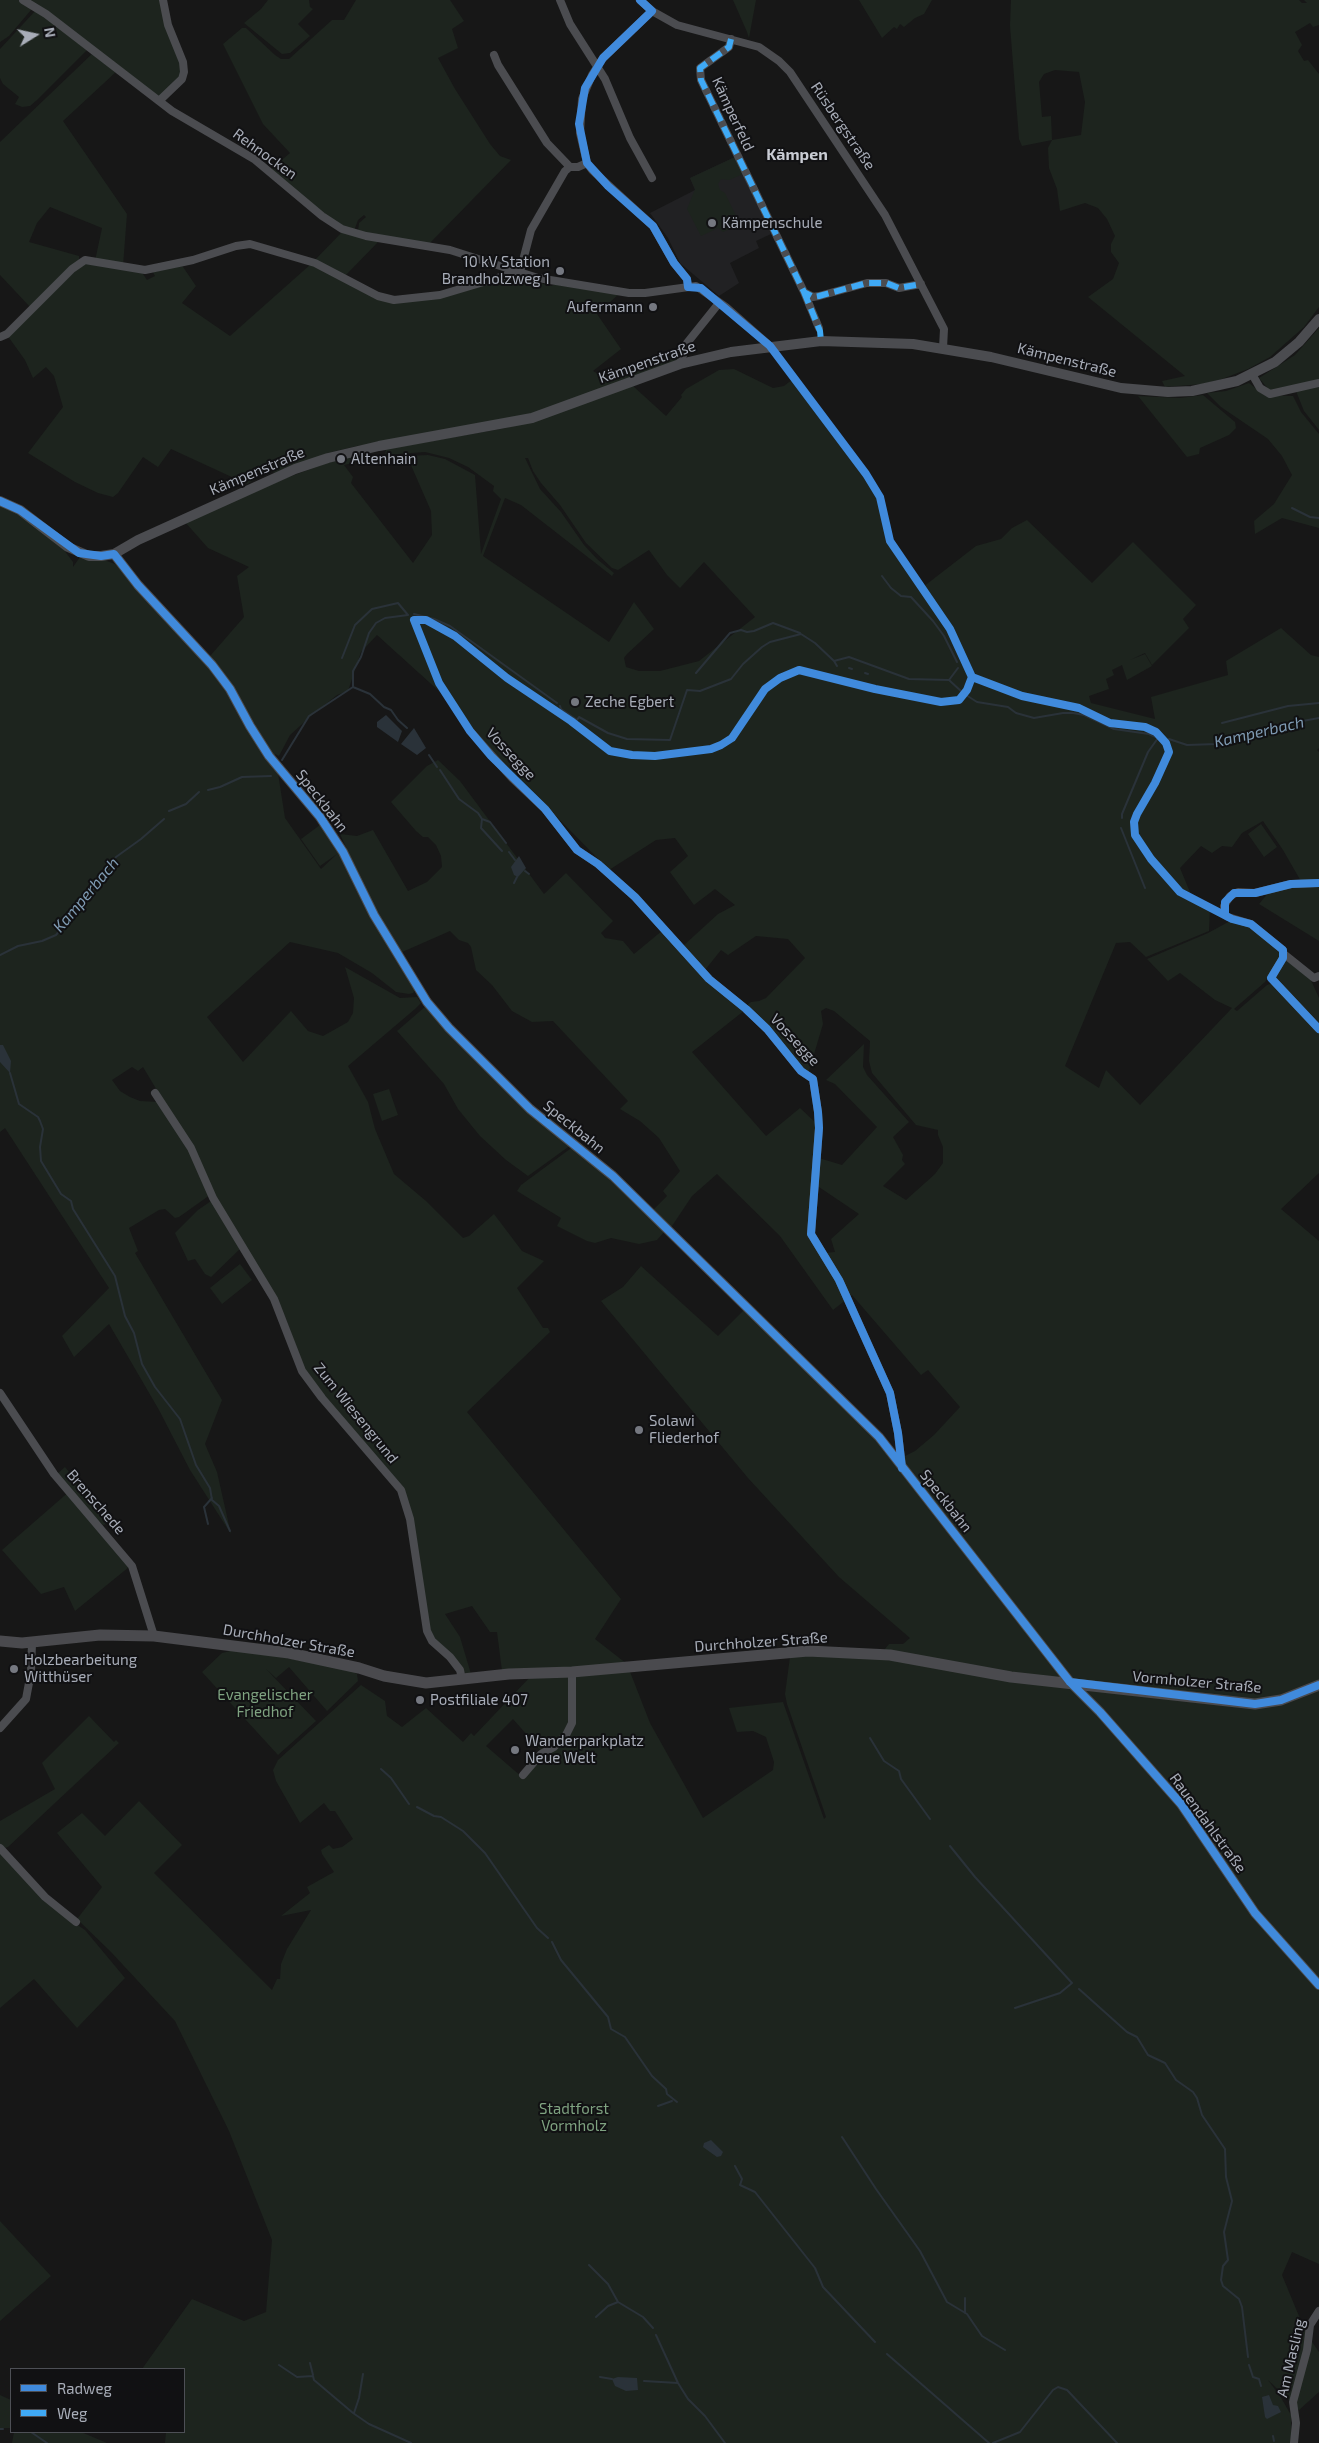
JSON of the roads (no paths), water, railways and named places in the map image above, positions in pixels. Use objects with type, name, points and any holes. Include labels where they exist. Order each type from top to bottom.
[{"type":"main road","name":"Durchholzer Straße","points":[[0,1641],[32,1643],[100,1635],[154,1636],[289,1653],[412,1682],[440,1682],[509,1674],[572,1672],[808,1651],[890,1655],[1011,1677],[1070,1682]]},
{"type":"main road","name":"Vormholzer Straße","points":[[1070,1682],[1254,1704],[1281,1700],[1319,1685]]},
{"type":"street","name":"Rehnocken","points":[[23,0],[46,14],[172,111],[254,159],[322,216],[342,229],[366,236],[450,250],[538,278],[629,293],[645,293],[688,287]]},
{"type":"street","points":[[159,101],[182,79],[184,72],[183,62],[168,25],[163,0]]},
{"type":"street","points":[[560,0],[574,31],[613,95],[630,138],[652,178]]},
{"type":"street","name":"Rüsbergstraße","points":[[640,0],[652,12],[678,25],[759,47],[779,61],[790,72],[879,204],[944,329],[943,348]]},
{"type":"street","points":[[652,12],[597,66],[585,88],[580,106],[580,133],[588,163],[608,186],[653,226],[674,263],[687,279],[688,287],[701,288],[770,346]]},
{"type":"street","name":"Kämperfeld","points":[[731,39],[729,47],[700,68],[701,80],[804,292],[819,328]]},
{"type":"street","points":[[494,55],[498,65],[547,142],[570,167],[578,167],[588,163]]},
{"type":"street","points":[[0,337],[7,334],[72,269],[85,260],[145,270],[193,260],[236,246],[250,244],[315,263],[378,296],[394,300],[440,295],[507,275],[521,268],[531,230],[570,167]]},
{"type":"street","points":[[804,292],[813,297],[867,283],[886,283],[899,288],[921,284]]},
{"type":"street","points":[[680,364],[687,343],[720,304]]},
{"type":"street","name":"Kämpenstraße","points":[[0,501],[20,510],[79,553],[101,556],[114,554],[138,540],[295,468],[379,446],[532,418],[680,364],[731,352],[770,346],[852,341],[943,348],[991,357],[1094,383],[1145,391],[1202,390],[1237,381],[1289,352],[1319,319]]},
{"type":"street","points":[[1252,374],[1260,388],[1270,394],[1319,383]]},
{"type":"street","name":"Speckbahn","points":[[114,554],[138,585],[212,665],[230,689],[269,756],[320,817],[344,852],[374,916],[421,994],[444,1022],[530,1109],[587,1153],[679,1240],[879,1437],[1070,1682]]},
{"type":"street","name":"Vossegge","points":[[470,731],[512,778],[545,809],[577,850],[598,864],[635,897],[709,978],[767,1029],[801,1070],[812,1079],[819,1128],[811,1234],[839,1280],[890,1393],[898,1433],[902,1468]]},
{"type":"street","points":[[1319,883],[1291,884],[1255,893],[1234,893],[1225,902],[1225,915],[1256,927],[1279,946],[1284,954],[1314,978],[1319,976]]},
{"type":"street","points":[[1284,954],[1271,978],[1319,1030]]},
{"type":"street","name":"Zum Wiesengrund","points":[[155,1093],[191,1148],[212,1198],[274,1299],[302,1371],[322,1398],[401,1490],[410,1519],[427,1631],[432,1640],[450,1656],[460,1670],[462,1679]]},
{"type":"street","name":"Brenschede","points":[[0,1394],[54,1474],[132,1566],[154,1636]]},
{"type":"street","points":[[0,1728],[26,1698],[31,1672],[32,1643]]},
{"type":"street","points":[[523,1775],[541,1754],[554,1747],[566,1735],[572,1723],[572,1672]]},
{"type":"street","name":"Rauendahlstraße","points":[[1070,1682],[1100,1712],[1181,1804],[1255,1913],[1319,1985]]},
{"type":"street","points":[[0,1848],[44,1897],[76,1922]]},
{"type":"street","name":"Am Masling","points":[[1294,2443],[1296,2423],[1293,2402],[1307,2350],[1310,2325],[1319,2311]]},
{"type":"waterway","points":[[1292,508],[1310,517],[1319,518]]},
{"type":"waterway","points":[[882,576],[891,588],[901,596],[911,597],[933,621],[944,636],[957,662]]},
{"type":"waterway","points":[[342,658],[355,625],[372,609],[398,603],[408,615]]},
{"type":"waterway","name":"Kamperbach","points":[[414,614],[434,619],[450,626],[557,703]]},
{"type":"waterway","name":"Kamperbach","points":[[282,760],[309,716],[353,687],[353,671],[361,657],[369,633],[376,623],[385,618],[408,615]]},
{"type":"waterway","points":[[696,673],[730,633],[741,630],[747,632],[754,631],[773,623],[800,633]]},
{"type":"waterway","name":"Kamperbach","points":[[560,706],[561,709],[577,720],[579,717],[608,733],[627,739],[670,740],[687,690],[700,691],[731,679],[743,664],[762,647],[770,642],[801,634],[815,643],[834,661],[849,657],[909,679],[949,680],[962,692]]},
{"type":"waterway","name":"Kamperbach","points":[[834,661],[837,666]]},
{"type":"waterway","points":[[949,680],[958,668]]},
{"type":"waterway","points":[[353,687],[370,694],[384,707],[391,710],[407,728]]},
{"type":"waterway","name":"Kamperbach","points":[[966,695],[977,702],[1008,707],[1016,713],[1034,718],[1073,713],[1084,715],[1114,729],[1149,734],[1158,738],[1148,752],[1122,818]]},
{"type":"waterway","points":[[1222,723],[1288,706],[1319,703]]},
{"type":"waterway","name":"Kamperbach","points":[[1169,739],[1187,745],[1217,744],[1270,727],[1319,718]]},
{"type":"waterway","points":[[429,755],[437,767]]},
{"type":"waterway","points":[[440,770],[459,799],[478,813],[482,819],[481,828],[502,851]]},
{"type":"waterway","name":"Kamperbach","points":[[208,790],[242,777],[271,776]]},
{"type":"waterway","name":"Kamperbach","points":[[169,811],[186,804],[199,792]]},
{"type":"waterway","name":"Kamperbach","points":[[0,955],[18,946],[42,941],[56,935],[101,880],[116,857],[164,819]]},
{"type":"waterway","points":[[482,819],[490,822],[506,843]]},
{"type":"waterway","points":[[1121,828],[1145,888]]},
{"type":"waterway","points":[[509,852],[515,860]]},
{"type":"waterway","points":[[525,871],[529,874]]},
{"type":"waterway","points":[[514,883],[517,877]]},
{"type":"waterway","points":[[10,1073],[19,1104],[38,1117],[43,1129],[40,1147],[41,1161],[61,1194],[71,1201],[73,1209],[115,1276],[125,1316],[134,1333],[142,1364],[155,1387],[180,1419],[196,1465],[210,1488],[212,1500],[219,1506],[230,1531]]},
{"type":"waterway","points":[[208,1524],[204,1507],[212,1498]]},
{"type":"waterway","points":[[870,1738],[884,1761],[899,1771],[901,1779],[930,1819]]},
{"type":"waterway","points":[[381,1769],[391,1778],[409,1804]]},
{"type":"waterway","points":[[417,1807],[434,1816],[441,1817],[463,1831],[485,1853],[537,1928],[548,1938]]},
{"type":"waterway","points":[[950,1846],[975,1877],[1072,1983],[1060,1993],[1015,2008]]},
{"type":"waterway","points":[[552,1942],[561,1960],[608,2017],[611,2029],[625,2037],[652,2076],[666,2089],[667,2094],[677,2102]]},
{"type":"waterway","points":[[1079,1989],[1127,2032],[1137,2037],[1148,2055],[1165,2063],[1176,2080],[1193,2092],[1197,2098],[1202,2115],[1225,2149],[1226,2177],[1232,2201],[1224,2232],[1228,2260],[1223,2266],[1221,2280],[1223,2286],[1239,2299],[1242,2307],[1248,2357]]},
{"type":"waterway","points":[[658,2106],[672,2101]]},
{"type":"waterway","points":[[842,2137],[920,2251],[947,2302],[967,2314],[982,2336],[1005,2350]]},
{"type":"waterway","points":[[735,2166],[742,2179],[740,2185],[755,2192],[815,2268],[823,2287],[875,2342]]},
{"type":"waterway","points":[[589,2265],[608,2284],[618,2302],[643,2317],[653,2328]]},
{"type":"waterway","points":[[965,2298],[965,2313]]},
{"type":"waterway","points":[[596,2317],[608,2306],[618,2302]]},
{"type":"waterway","points":[[656,2335],[678,2383],[688,2399],[705,2416],[725,2443]]},
{"type":"waterway","points":[[887,2354],[989,2443]]},
{"type":"waterway","points":[[310,2363],[313,2375]]},
{"type":"waterway","points":[[279,2365],[297,2377],[313,2376],[314,2380],[369,2424],[411,2443]]},
{"type":"waterway","points":[[1249,2365],[1253,2377],[1259,2379],[1261,2386]]},
{"type":"waterway","points":[[354,2413],[363,2374]]},
{"type":"waterway","points":[[600,2377],[612,2379]]},
{"type":"waterway","points":[[644,2381],[678,2383]]},
{"type":"waterway","points":[[993,2443],[1020,2432],[1053,2390],[1058,2387],[1067,2390],[1117,2443]]},
{"type":"waterway","points":[[32,2433],[47,2443]]},
{"type":"waterway","points":[[1273,2436],[1274,2441]]},
{"type":"place","name":"Kämpenschule","points":[[712,223]]},
{"type":"place","name":"10 kV Station Brandholzweg 1","points":[[560,271]]},
{"type":"place","name":"Aufermann","points":[[653,307]]},
{"type":"place","name":"Altenhain","points":[[341,459]]},
{"type":"place","name":"Zeche Egbert","points":[[575,702]]},
{"type":"place","name":"Solawi Fliederhof","points":[[639,1430]]},
{"type":"place","name":"Holzbearbeitung Witthüser","points":[[14,1669]]},
{"type":"place","name":"Postfiliale 407","points":[[420,1700]]},
{"type":"place","name":"Wanderparkplatz Neue Welt","points":[[515,1750]]},
{"type":"district","name":"Kämpen","points":[[797,155]]},
{"type":"park label","name":"Evangelischer Friedhof","points":[[265,1704]]},
{"type":"park label","name":"Stadtforst Vormholz","points":[[574,2118]]}]
